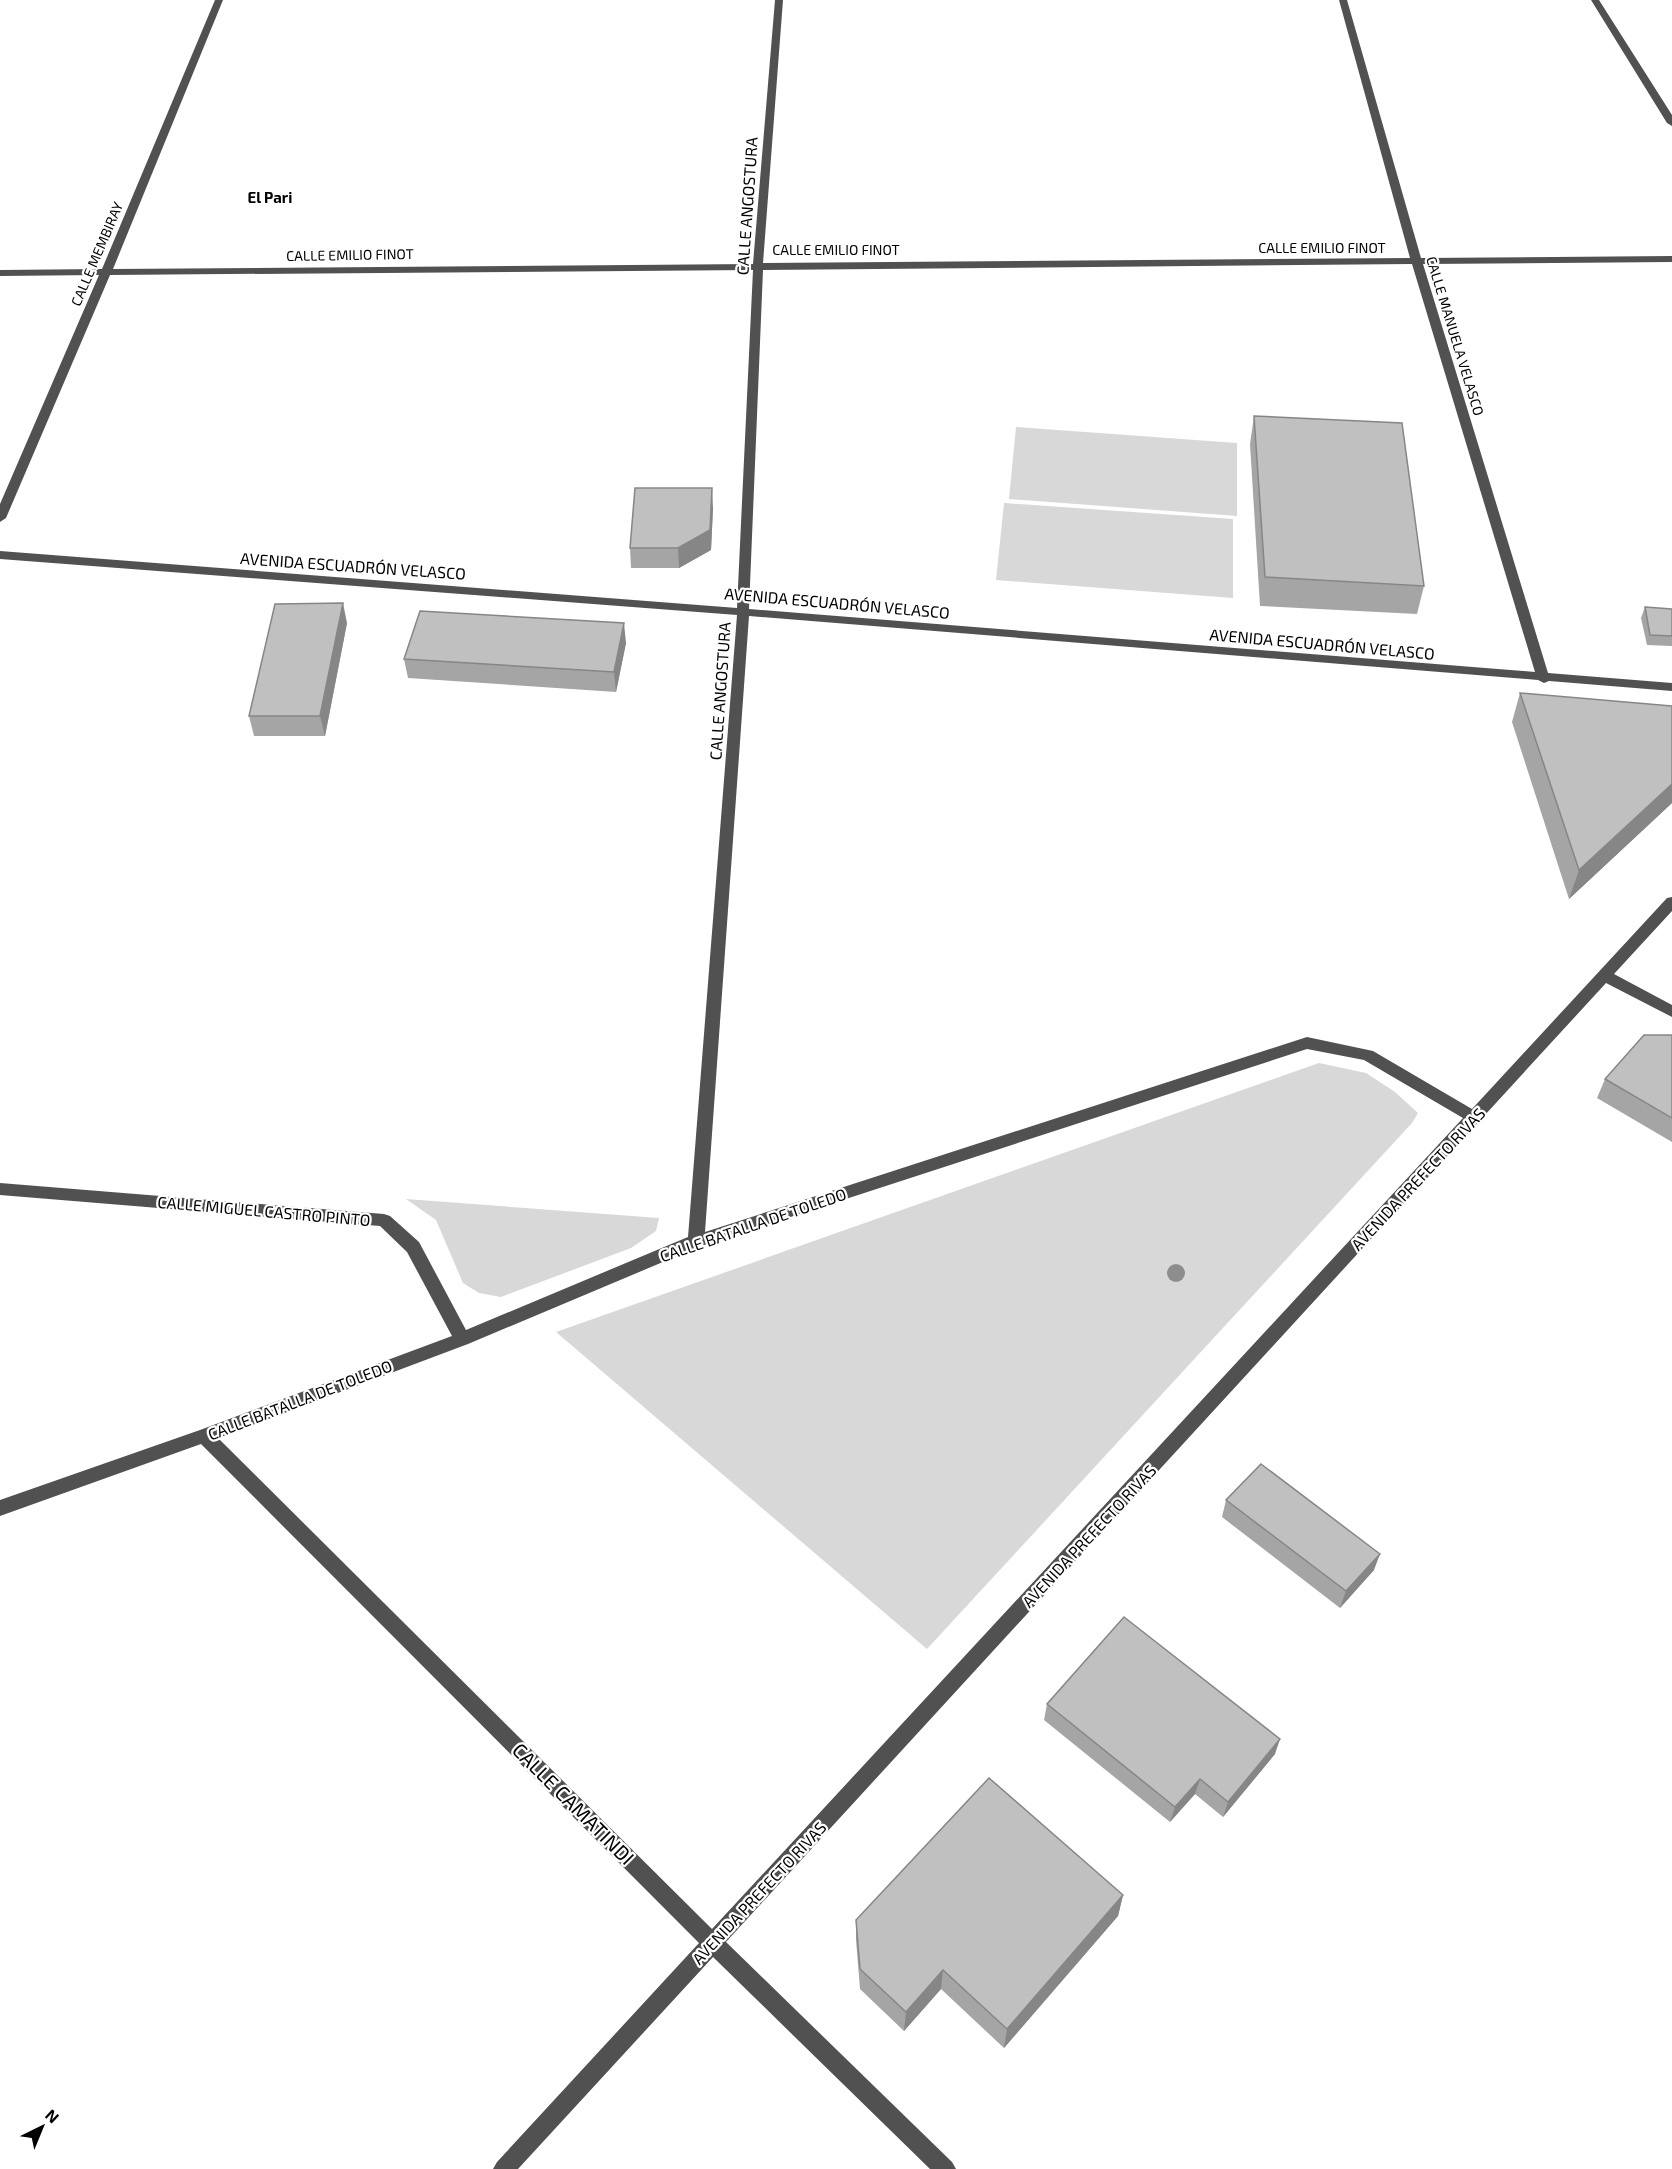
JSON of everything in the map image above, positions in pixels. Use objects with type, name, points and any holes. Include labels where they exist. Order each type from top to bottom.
[{"type":"street","name":"CALLE MEMBIRAY","points":[[0,518],[106,272],[219,0]]},
{"type":"street","name":"CALLE ANGOSTURA","points":[[696,1241],[743,612],[758,266],[779,0]]},
{"type":"street","name":"CALLE MANUELA VELASCO","points":[[1343,0],[1416,263],[1544,679]]},
{"type":"street","points":[[1595,0],[1672,123]]},
{"type":"street","name":"CALLE EMILIO FINOT","points":[[0,273],[1416,263],[1672,259]]},
{"type":"street","name":"AVENIDA ESCUADRÓN VELASCO","points":[[0,555],[743,612],[1544,679],[1672,687]]},
{"type":"street","name":"AVENIDA PREFECTO RIVAS","points":[[504,2169],[1672,902]]},
{"type":"street","points":[[1605,976],[1672,1012]]},
{"type":"street","name":"CALLE BATALLA DE TOLEDO","points":[[0,1508],[204,1436],[462,1339],[696,1241],[1307,1043],[1368,1055],[1475,1118]]},
{"type":"street","name":"CALLE MIGUEL CASTRO PINTO","points":[[0,1189],[384,1221],[413,1246],[462,1339]]},
{"type":"street","name":"CALLE CAMATINDI","points":[[204,1436],[713,1943],[945,2169]]},
{"type":"shaded area","points":[[1016,427],[1237,443],[1237,516],[1009,499]]},
{"type":"shaded area","points":[[1004,503],[1233,519],[1233,598],[996,580]]},
{"type":"shaded area","points":[[1319,1063],[1366,1073],[1395,1092],[1418,1113],[1412,1123],[927,1649],[556,1332]]},
{"type":"shaded area","points":[[406,1199],[659,1218],[656,1231],[631,1248],[501,1297],[479,1293],[463,1283],[436,1220]]},
{"type":"building","points":[[1254,416],[1402,423],[1424,586],[1265,577]]},
{"type":"building","points":[[635,488],[712,488],[710,530],[678,548],[630,548]]},
{"type":"building","points":[[343,603],[320,716],[249,716],[275,604]]},
{"type":"building","points":[[1645,607],[1672,609],[1672,636],[1650,635]]},
{"type":"building","points":[[420,611],[624,623],[614,672],[404,659]]},
{"type":"building","points":[[1520,693],[1672,706],[1672,784],[1579,870]]},
{"type":"building","points":[[1644,1035],[1672,1035],[1672,1118],[1605,1079]]},
{"type":"building","points":[[1261,1464],[1380,1554],[1346,1591],[1226,1500]]},
{"type":"building","points":[[1124,1617],[1280,1739],[1228,1802],[1200,1779],[1175,1807],[1047,1704]]},
{"type":"building","points":[[989,1778],[1123,1895],[1007,2029],[943,1970],[906,2012],[860,1969],[856,1920]]},
{"type":"district","name":"El Pari","points":[[270,198]]}]
